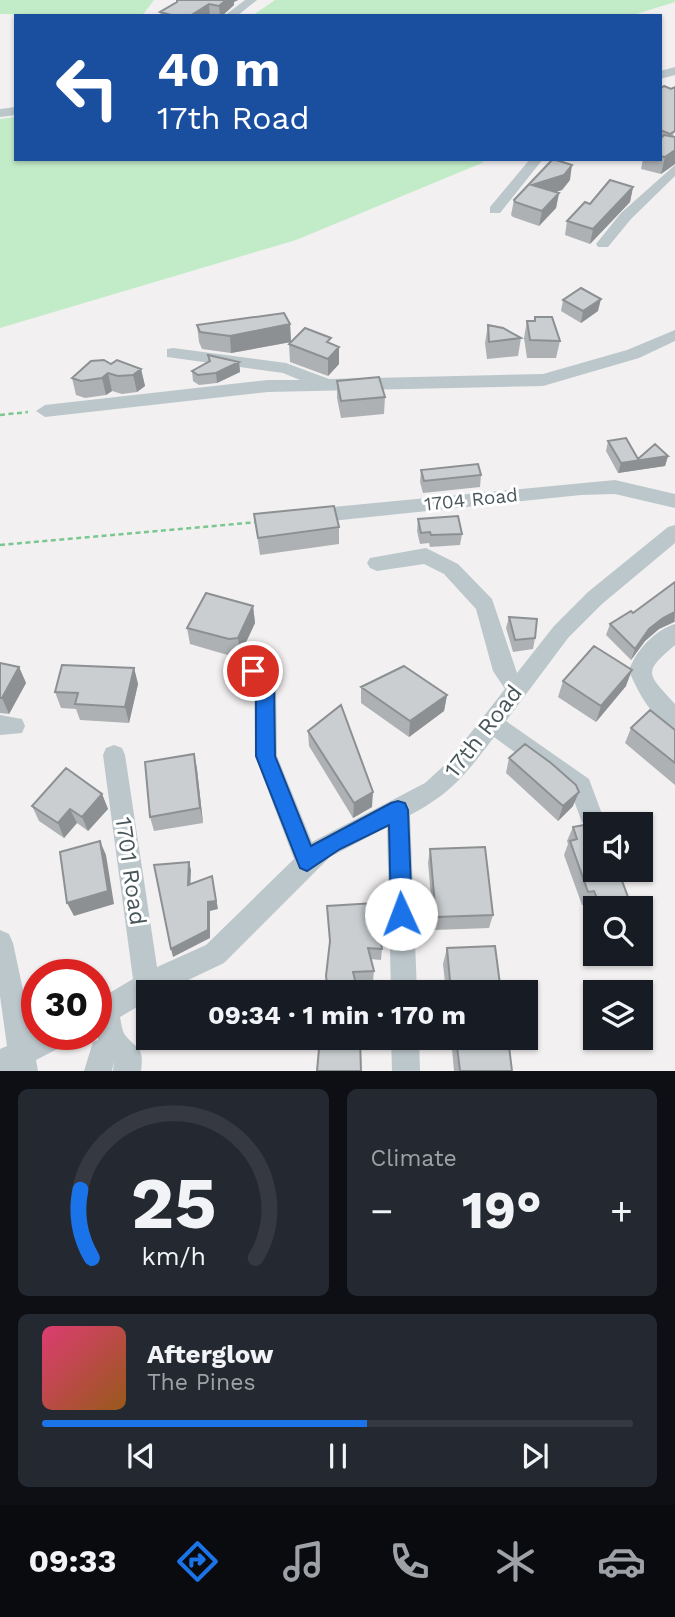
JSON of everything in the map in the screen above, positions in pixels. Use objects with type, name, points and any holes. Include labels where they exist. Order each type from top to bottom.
[{"type":"street","points":[[232,14],[252,0]]},
{"type":"street","points":[[495,210],[535,161]]},
{"type":"street","points":[[603,244],[626,216],[675,169]]},
{"type":"street","points":[[45,411],[268,386],[543,380],[633,354],[675,335]]},
{"type":"street","points":[[173,353],[286,368],[330,385]]},
{"type":"street","name":"1704 Road","points":[[266,521],[581,488],[615,487],[675,501]]},
{"type":"street","name":"17th Road","points":[[160,980],[215,954],[307,861],[327,846],[433,791],[491,723],[561,632],[594,598],[675,532]]},
{"type":"street","points":[[377,563],[426,556],[451,569],[485,605],[504,671],[517,689]]},
{"type":"street","points":[[675,632],[643,660],[640,671],[648,688],[675,719]]},
{"type":"street","points":[[240,664],[262,675],[265,680],[266,756],[307,861]]},
{"type":"street","points":[[491,723],[581,786],[589,812]]},
{"type":"street","name":"1701 Road","points":[[114,755],[146,980]]},
{"type":"street","points":[[398,810],[404,980]]},
{"type":"street","points":[[0,943],[13,994],[15,1062]]},
{"type":"street","name":"17th Road","points":[[112,1007],[136,993]]},
{"type":"street","points":[[98,1071],[99,1057],[113,1047],[123,1048],[129,1056],[127,1071]]},
{"type":"street","points":[[15,1062],[33,1050]]},
{"type":"street","points":[[405,1050],[406,1071]]},
{"type":"path","points":[[0,415],[45,411]]},
{"type":"path","points":[[0,545],[266,521]]},
{"type":"green space","points":[[0,0],[154,0],[144,14],[0,14]]},
{"type":"green space","points":[[275,0],[675,0],[636,14],[255,14]]},
{"type":"green space","points":[[14,117],[14,161],[483,161],[296,240],[0,328],[0,119]]},
{"type":"building","points":[[226,0],[219,6],[209,4],[193,14],[160,12],[177,2]]},
{"type":"building","points":[[662,87],[675,87],[675,131],[670,134],[662,131]]},
{"type":"building","points":[[662,137],[675,137],[675,150],[665,157],[662,156]]},
{"type":"building","points":[[551,161],[572,165],[564,175],[532,185],[559,193],[542,211],[514,200]]},
{"type":"building","points":[[610,180],[633,187],[593,229],[567,221],[585,202],[590,204]]},
{"type":"building","points":[[581,288],[601,299],[583,311],[563,300]]},
{"type":"building","points":[[284,313],[290,324],[230,336],[200,332],[197,325]]},
{"type":"building","points":[[535,317],[552,317],[560,341],[530,340],[527,321],[535,321]]},
{"type":"building","points":[[488,325],[503,328],[521,338],[489,342]]},
{"type":"building","points":[[305,328],[331,338],[327,342],[339,347],[328,359],[289,344]]},
{"type":"building","points":[[208,355],[239,362],[216,373],[198,375],[192,371],[210,361]]},
{"type":"building","points":[[104,360],[111,364],[117,360],[141,369],[133,375],[118,376],[108,373],[102,378],[81,381],[72,378],[91,361]]},
{"type":"building","points":[[379,377],[385,397],[341,401],[337,381]]},
{"type":"building","points":[[626,438],[638,459],[655,444],[668,456],[621,463],[608,441]]},
{"type":"building","points":[[478,464],[481,475],[424,481],[421,470]]},
{"type":"building","points":[[334,506],[339,527],[258,538],[254,514]]},
{"type":"building","points":[[458,516],[462,534],[421,533],[418,519]]},
{"type":"building","points":[[675,582],[675,612],[649,629],[635,649],[610,624],[631,611],[633,613]]},
{"type":"building","points":[[206,593],[253,606],[238,638],[229,639],[187,628]]},
{"type":"building","points":[[509,617],[537,619],[535,638],[515,640]]},
{"type":"building","points":[[594,646],[632,670],[601,706],[563,681]]},
{"type":"building","points":[[0,663],[19,667],[2,698],[0,698]]},
{"type":"building","points":[[62,665],[134,668],[125,707],[75,704],[78,693],[55,692]]},
{"type":"building","points":[[404,666],[447,695],[410,721],[361,687]]},
{"type":"building","points":[[341,705],[373,792],[354,803],[308,731]]},
{"type":"building","points":[[650,710],[675,730],[675,763],[631,728]]},
{"type":"building","points":[[525,744],[576,785],[579,792],[563,806],[509,758]]},
{"type":"building","points":[[194,754],[200,808],[150,817],[145,762]]},
{"type":"building","points":[[66,768],[102,794],[82,817],[70,809],[58,823],[32,806]]},
{"type":"building","points":[[583,825],[583,878],[570,841],[577,839],[573,827]]},
{"type":"building","points":[[100,841],[108,891],[67,903],[60,852]]},
{"type":"building","points":[[485,847],[493,915],[436,917],[430,849]]},
{"type":"building","points":[[189,862],[188,885],[212,876],[216,901],[208,902],[208,930],[171,949],[154,865]]},
{"type":"building","points":[[584,882],[622,882],[628,896],[596,896],[594,891],[588,892]]},
{"type":"building","points":[[375,903],[382,949],[368,948],[374,971],[353,972],[355,980],[326,980],[330,941],[327,906]]},
{"type":"building","points":[[495,946],[499,980],[450,980],[447,948]]},
{"type":"building","points":[[319,1050],[360,1050],[361,1071],[317,1071]]},
{"type":"building","points":[[457,1050],[509,1050],[512,1071],[460,1071]]},
{"type":"route","points":[[253,671],[262,675],[265,680],[266,756],[282,805],[307,861],[333,842],[398,810],[401,914]]}]
